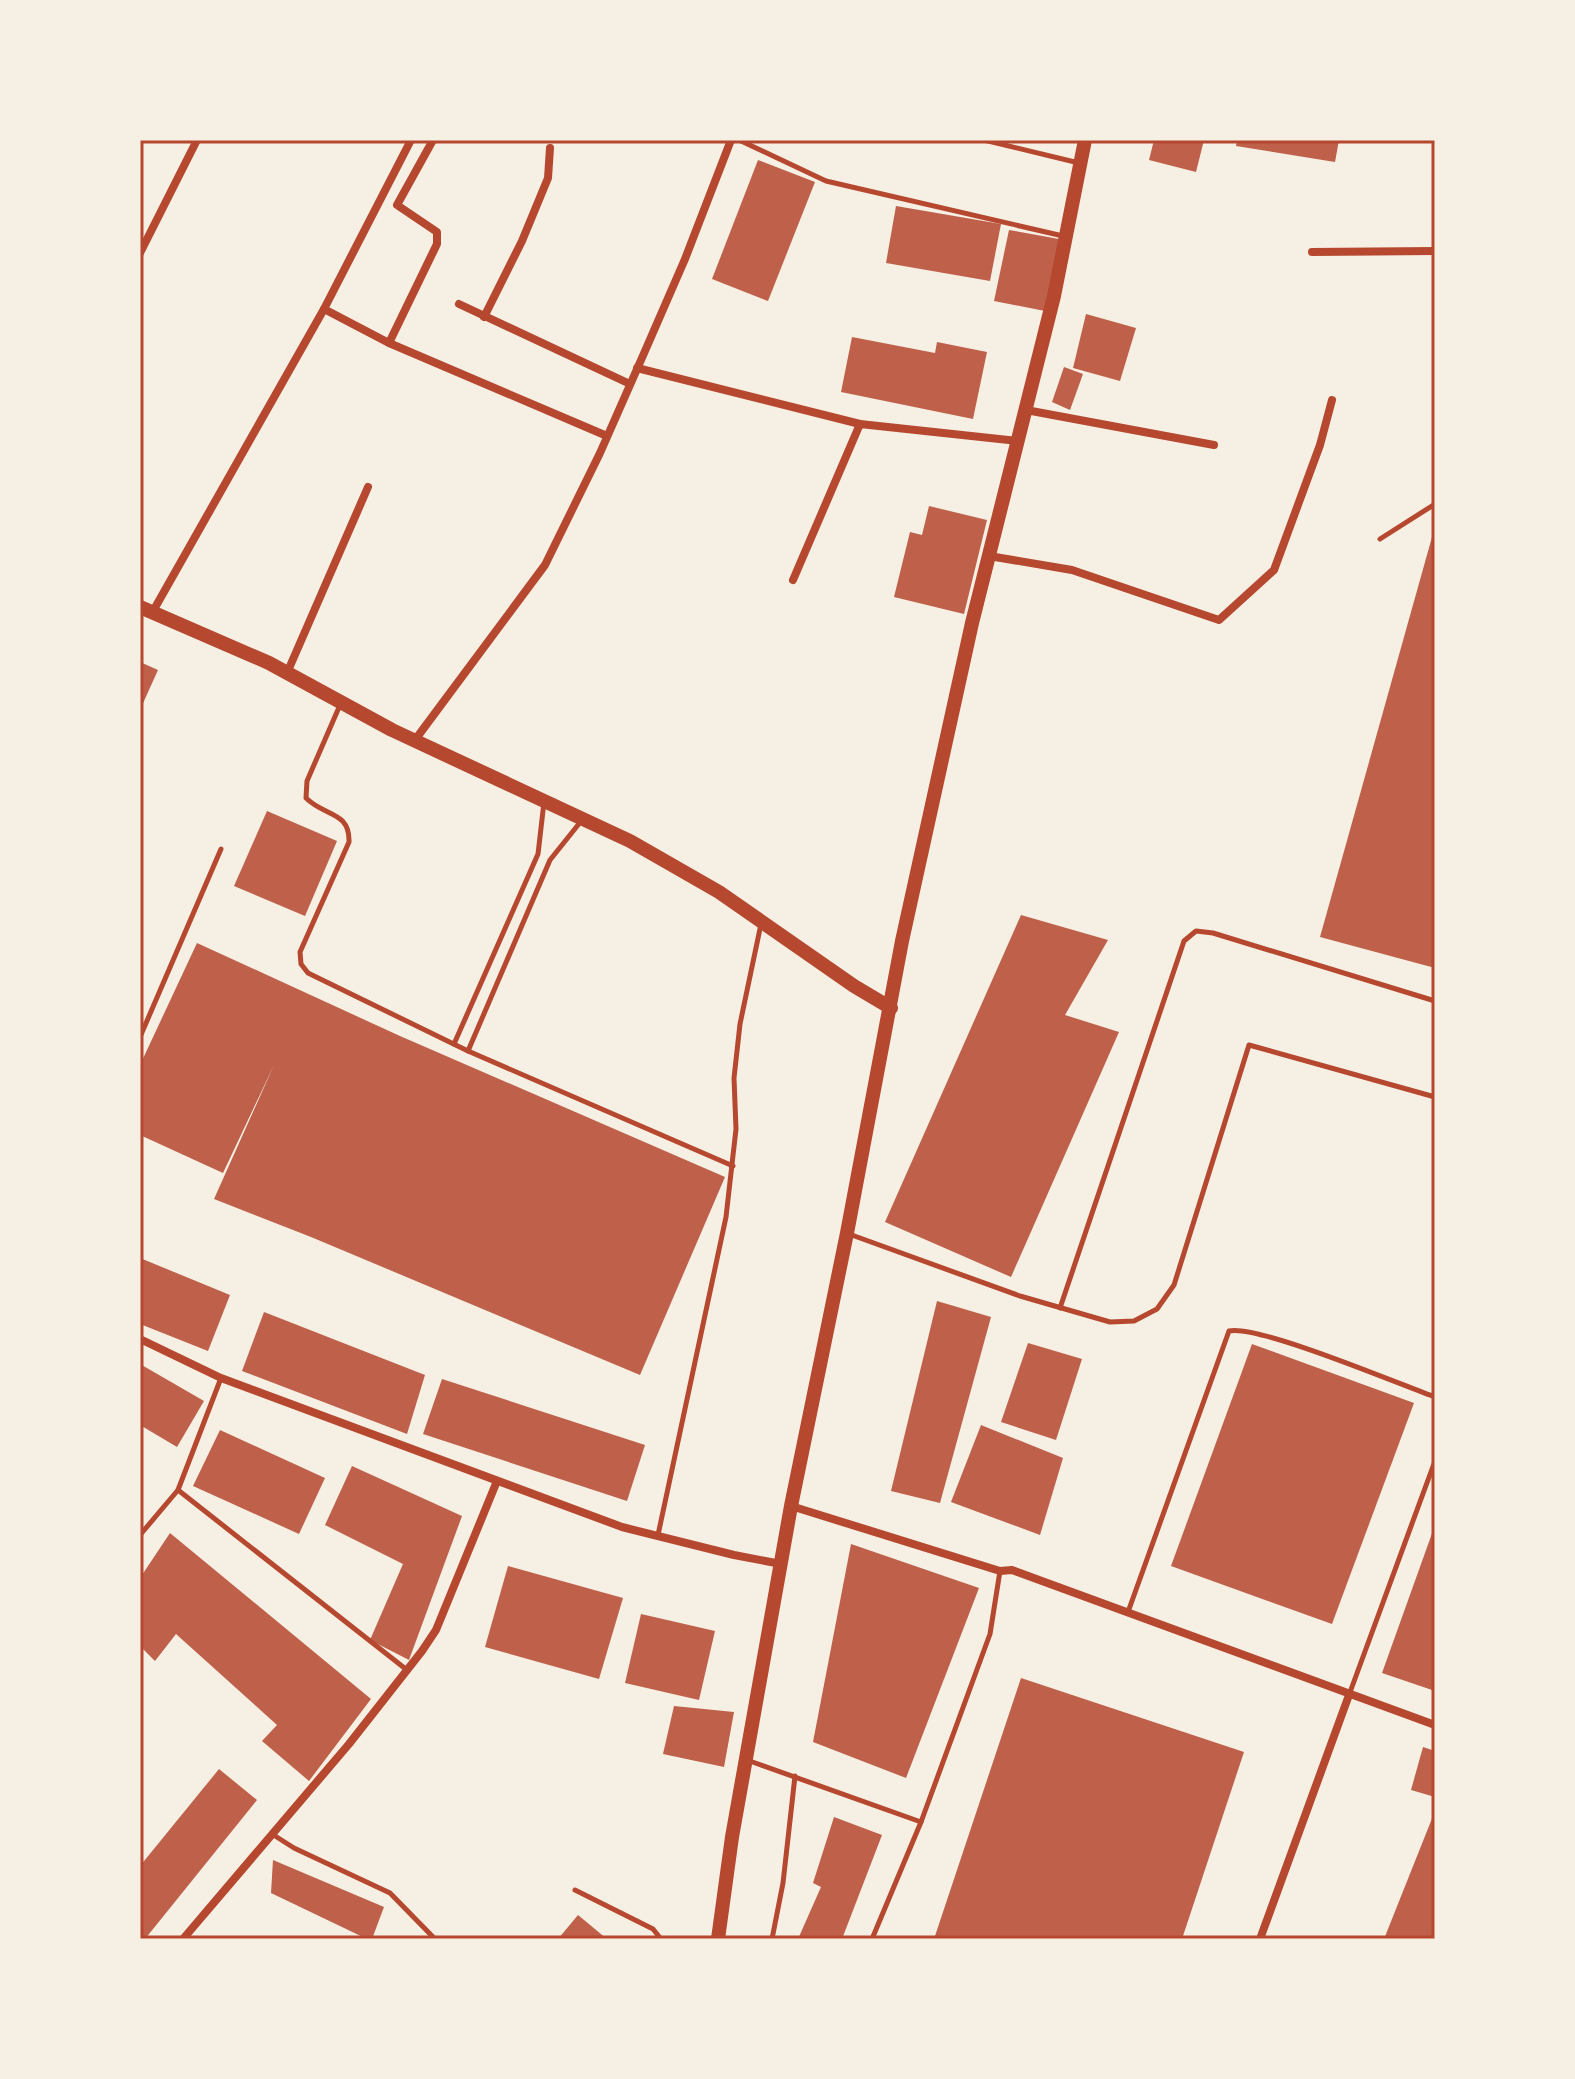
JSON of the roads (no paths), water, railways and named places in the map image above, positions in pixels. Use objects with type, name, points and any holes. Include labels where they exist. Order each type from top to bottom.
[{"type":"street","points":[[140,253],[197,140]]},
{"type":"street","points":[[411,140],[324,309],[146,610],[287,673],[415,740],[584,818],[719,892],[891,1008]]},
{"type":"street","points":[[389,343],[437,244],[437,232],[397,205],[433,140]]},
{"type":"street","points":[[415,740],[545,565],[607,436],[685,259],[731,140]]},
{"type":"street","points":[[718,1939],[732,1837],[791,1506],[902,941],[937,778],[1066,236],[1085,140]]},
{"type":"street","points":[[484,317],[522,241],[548,178],[550,148]]},
{"type":"street","points":[[1312,252],[1435,251]]},
{"type":"street","points":[[459,304],[630,384]]},
{"type":"street","points":[[324,309],[389,343],[607,436]]},
{"type":"street","points":[[637,368],[860,424],[1018,441]]},
{"type":"street","points":[[989,556],[1072,570],[1219,620],[1274,570],[1320,445],[1332,400]]},
{"type":"street","points":[[1026,410],[1214,445]]},
{"type":"street","points":[[793,580],[860,424]]},
{"type":"street","points":[[287,673],[368,487]]},
{"type":"street","points":[[140,1339],[221,1378],[622,1527],[781,1564]]},
{"type":"street","points":[[183,1939],[349,1744],[436,1630],[497,1481]]},
{"type":"street","points":[[791,1506],[1000,1571],[1012,1570],[1435,1725]]},
{"type":"street","points":[[1260,1939],[1349,1695]]},
{"type":"lane","points":[[739,140],[826,181],[1066,236]]},
{"type":"lane","points":[[984,140],[1080,163]]},
{"type":"lane","points":[[1380,539],[1435,504]]},
{"type":"lane","points":[[341,702],[307,781],[306,798],[316,808],[345,820],[349,842],[300,952],[301,964],[308,973],[468,1051],[733,1166]]},
{"type":"lane","points":[[454,1044],[538,854],[544,801]]},
{"type":"lane","points":[[468,1051],[550,860],[584,818]]},
{"type":"lane","points":[[140,1037],[221,849]]},
{"type":"lane","points":[[658,1536],[726,1217],[736,1129],[734,1078],[740,1024],[761,923]]},
{"type":"lane","points":[[1060,1308],[1184,941],[1196,931],[1213,933],[1435,1001]]},
{"type":"lane","points":[[847,1233],[1060,1308],[1110,1322],[1134,1321],[1157,1309],[1174,1285],[1249,1045],[1435,1097]]},
{"type":"lane","points":[[1128,1612],[1229,1331],[1237,1329],[1272,1337],[1435,1397]]},
{"type":"lane","points":[[140,1535],[178,1490],[221,1378]]},
{"type":"lane","points":[[1349,1695],[1435,1461]]},
{"type":"lane","points":[[178,1490],[407,1671]]},
{"type":"lane","points":[[872,1939],[921,1822],[990,1634],[1000,1571]]},
{"type":"lane","points":[[746,1760],[921,1822]]},
{"type":"lane","points":[[772,1939],[783,1883],[795,1776]]},
{"type":"lane","points":[[272,1834],[294,1848],[390,1893],[435,1939]]},
{"type":"lane","points":[[575,1890],[653,1929],[661,1939]]}]
